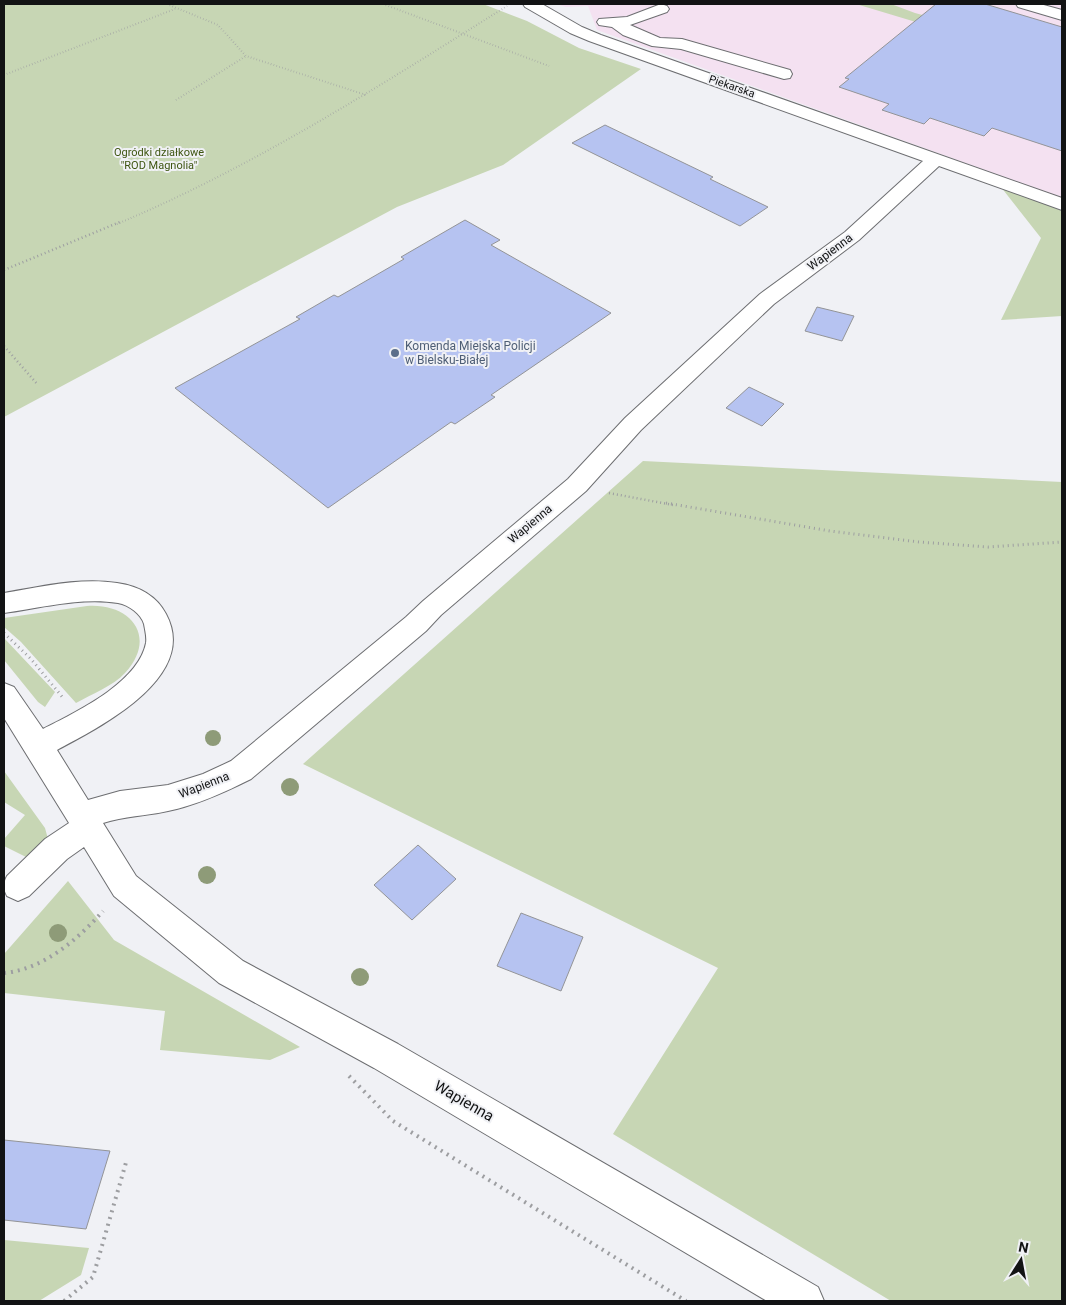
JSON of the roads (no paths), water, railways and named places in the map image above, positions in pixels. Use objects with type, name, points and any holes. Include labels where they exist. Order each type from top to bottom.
[{"type":"street","name":"Piekarska","points":[[531,4],[595,38],[1062,204]]},
{"type":"street","points":[[1024,4],[1062,15]]},
{"type":"street","points":[[557,19],[583,19],[616,23],[642,17],[661,9]]},
{"type":"street","points":[[616,23],[628,32],[658,43],[682,44],[784,74]]},
{"type":"street","name":"Wapienna","points":[[85,822],[120,804],[168,798],[210,785],[241,770],[416,624],[432,608],[577,485],[633,424],[767,299],[852,236],[937,158]]},
{"type":"street","points":[[4,603],[86,592],[118,593],[134,598],[147,606],[156,618],[160,642],[155,658],[148,670],[134,686],[88,719],[38,746]]},
{"type":"street","name":"Wapienna","points":[[4,695],[126,886],[230,972],[386,1056],[804,1301]]},
{"type":"street","points":[[19,886],[85,822]]},
{"type":"place","name":"Komenda Miejska Policji w Bielsku-Białej","points":[[395,353]]},
{"type":"park label","name":"Ogródki działkowe \"ROD Magnolia\"","points":[[159,158]]}]
